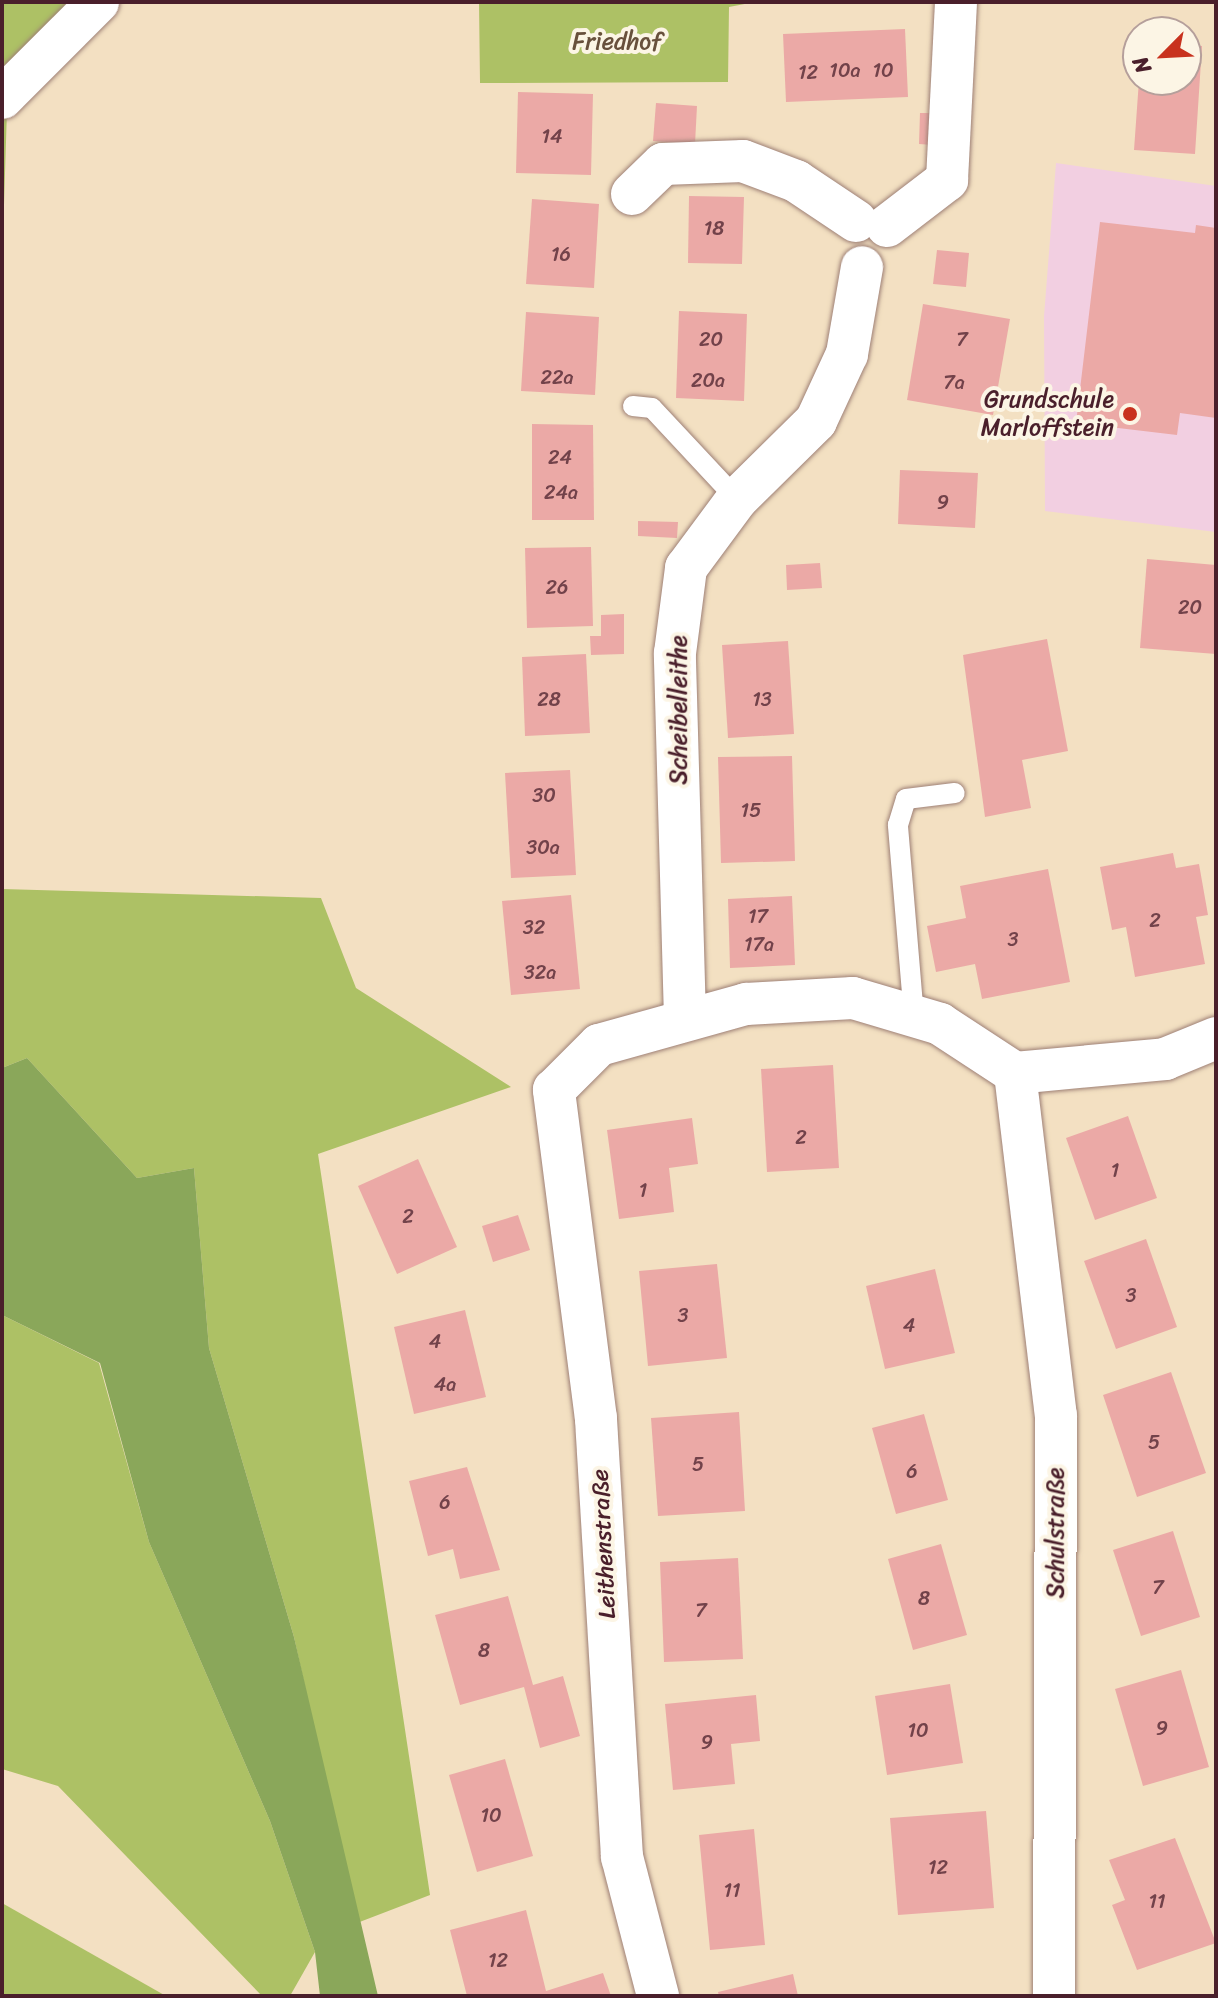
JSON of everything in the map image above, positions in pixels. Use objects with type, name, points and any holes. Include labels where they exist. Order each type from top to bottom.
[{"type":"street","points":[[2,98],[98,2]]},
{"type":"street","points":[[632,194],[663,164],[743,161],[796,181],[872,223],[947,180],[956,2]]},
{"type":"street","name":"Scheibelleithe","points":[[685,1019],[675,653],[686,568],[737,499],[816,421],[847,354],[862,267],[844,246],[872,223]]},
{"type":"street","points":[[685,1019],[746,1004],[853,998],[940,1024],[1015,1073],[1165,1059],[1216,1038]]},
{"type":"street","name":"Leithenstraße","points":[[658,1996],[622,1857],[596,1419],[554,1090],[599,1045],[685,1019]]},
{"type":"street","name":"Schulstraße","points":[[1015,1073],[1056,1415],[1054,1996]]},
{"type":"lane","points":[[633,406],[652,408],[737,499]]},
{"type":"lane","points":[[914,1017],[898,825],[906,799],[955,793]]},
{"type":"shaded area","name":"Grundschule Marloffstein","points":[[1056,163],[1216,186],[1216,532],[1045,511],[1044,316]]},
{"type":"green space","points":[[2,2],[83,2],[8,78],[2,269]]},
{"type":"green space","name":"Friedhof","points":[[479,2],[755,2],[729,7],[728,82],[480,83]]},
{"type":"green space","points":[[2,889],[321,898],[356,988],[511,1087],[318,1154],[430,1895],[357,1923],[294,1637],[209,1348],[194,1168],[137,1178],[27,1058],[2,1068]]},
{"type":"green space","points":[[27,1058],[137,1178],[194,1168],[209,1348],[294,1637],[378,1996],[320,1996],[315,1952],[270,1821],[149,1542],[100,1363],[2,1315],[2,1068]]},
{"type":"green space","points":[[2,1315],[99,1363],[149,1542],[270,1821],[315,1952],[290,1996],[262,1996],[58,1786],[2,1769]]},
{"type":"green space","points":[[2,1903],[166,1996],[2,1996]]},
{"type":"building","points":[[905,29],[908,97],[786,102],[783,34]]},
{"type":"building","points":[[518,92],[593,94],[591,175],[516,173]]},
{"type":"building","points":[[1138,96],[1199,96],[1195,154],[1134,150]]},
{"type":"building","points":[[656,103],[697,106],[695,144],[653,141]]},
{"type":"building","points":[[920,113],[934,113],[933,145],[919,144]]},
{"type":"building","points":[[689,196],[744,197],[742,264],[688,263]]},
{"type":"building","points":[[532,199],[599,204],[594,288],[526,284]]},
{"type":"building","points":[[1100,222],[1195,233],[1196,225],[1216,228],[1216,418],[1180,413],[1177,435],[1076,423]]},
{"type":"building","points":[[937,250],[969,253],[966,287],[933,284]]},
{"type":"building","points":[[923,304],[1010,319],[993,415],[907,400]]},
{"type":"building","points":[[679,311],[747,314],[744,401],[676,398]]},
{"type":"building","points":[[526,312],[599,317],[595,395],[521,391]]},
{"type":"building","points":[[532,424],[593,425],[594,520],[532,520]]},
{"type":"building","points":[[900,470],[978,473],[975,528],[898,524]]},
{"type":"building","points":[[638,521],[678,522],[677,538],[638,536]]},
{"type":"building","points":[[591,547],[593,626],[527,628],[525,548]]},
{"type":"building","points":[[1147,559],[1216,565],[1216,654],[1140,648]]},
{"type":"building","points":[[820,563],[822,588],[787,590],[786,565]]},
{"type":"building","points":[[624,614],[624,654],[591,655],[590,636],[601,636],[601,615]]},
{"type":"building","points":[[1047,639],[1068,751],[1022,760],[1031,808],[985,817],[963,655]]},
{"type":"building","points":[[788,641],[794,734],[728,738],[722,645]]},
{"type":"building","points":[[586,654],[590,733],[525,736],[522,657]]},
{"type":"building","points":[[792,756],[795,861],[721,863],[718,757]]},
{"type":"building","points":[[570,770],[576,875],[511,878],[505,773]]},
{"type":"building","points":[[1173,853],[1176,868],[1199,864],[1208,915],[1196,917],[1205,964],[1135,977],[1126,927],[1112,930],[1100,867]]},
{"type":"building","points":[[1048,869],[1070,982],[982,999],[975,964],[936,972],[927,926],[966,918],[960,886]]},
{"type":"building","points":[[571,895],[580,989],[511,995],[502,901]]},
{"type":"building","points":[[792,896],[795,965],[730,968],[728,899]]},
{"type":"building","points":[[833,1065],[839,1168],[767,1172],[761,1069]]},
{"type":"building","points":[[1128,1116],[1157,1198],[1095,1220],[1066,1138]]},
{"type":"building","points":[[692,1118],[698,1164],[669,1168],[674,1212],[619,1219],[607,1130]]},
{"type":"building","points":[[418,1159],[457,1247],[397,1274],[358,1186]]},
{"type":"building","points":[[518,1215],[530,1250],[493,1262],[482,1226]]},
{"type":"building","points":[[1146,1239],[1177,1327],[1116,1349],[1084,1261]]},
{"type":"building","points":[[717,1264],[727,1358],[648,1366],[639,1271]]},
{"type":"building","points":[[935,1269],[955,1353],[885,1369],[866,1286]]},
{"type":"building","points":[[465,1310],[486,1397],[414,1414],[394,1327]]},
{"type":"building","points":[[1171,1372],[1206,1473],[1137,1497],[1103,1395]]},
{"type":"building","points":[[739,1412],[745,1511],[658,1516],[651,1418]]},
{"type":"building","points":[[924,1414],[948,1500],[896,1514],[872,1428]]},
{"type":"building","points":[[467,1467],[500,1570],[460,1579],[453,1549],[428,1556],[409,1481]]},
{"type":"building","points":[[1173,1531],[1200,1617],[1141,1636],[1113,1550]]},
{"type":"building","points":[[941,1544],[967,1635],[913,1650],[888,1559]]},
{"type":"building","points":[[738,1558],[743,1659],[664,1662],[660,1562]]},
{"type":"building","points":[[508,1596],[533,1685],[563,1676],[580,1736],[540,1748],[524,1687],[460,1705],[435,1615]]},
{"type":"building","points":[[1181,1670],[1209,1767],[1143,1786],[1115,1689]]},
{"type":"building","points":[[950,1684],[963,1763],[887,1775],[875,1696]]},
{"type":"building","points":[[756,1695],[760,1741],[731,1744],[735,1784],[673,1790],[665,1704]]},
{"type":"building","points":[[505,1759],[533,1856],[477,1872],[449,1775]]},
{"type":"building","points":[[986,1811],[994,1908],[898,1915],[890,1818]]},
{"type":"building","points":[[754,1829],[765,1945],[710,1950],[699,1835]]},
{"type":"building","points":[[1175,1838],[1216,1943],[1137,1970],[1112,1905],[1125,1900],[1109,1860]]},
{"type":"building","points":[[526,1910],[546,1991],[603,1973],[611,1996],[467,1996],[450,1930]]},
{"type":"building","points":[[793,1974],[798,1996],[719,1996],[718,1992]]},
{"type":"place","name":"Grundschule Marloffstein","points":[[1130,414]]}]
